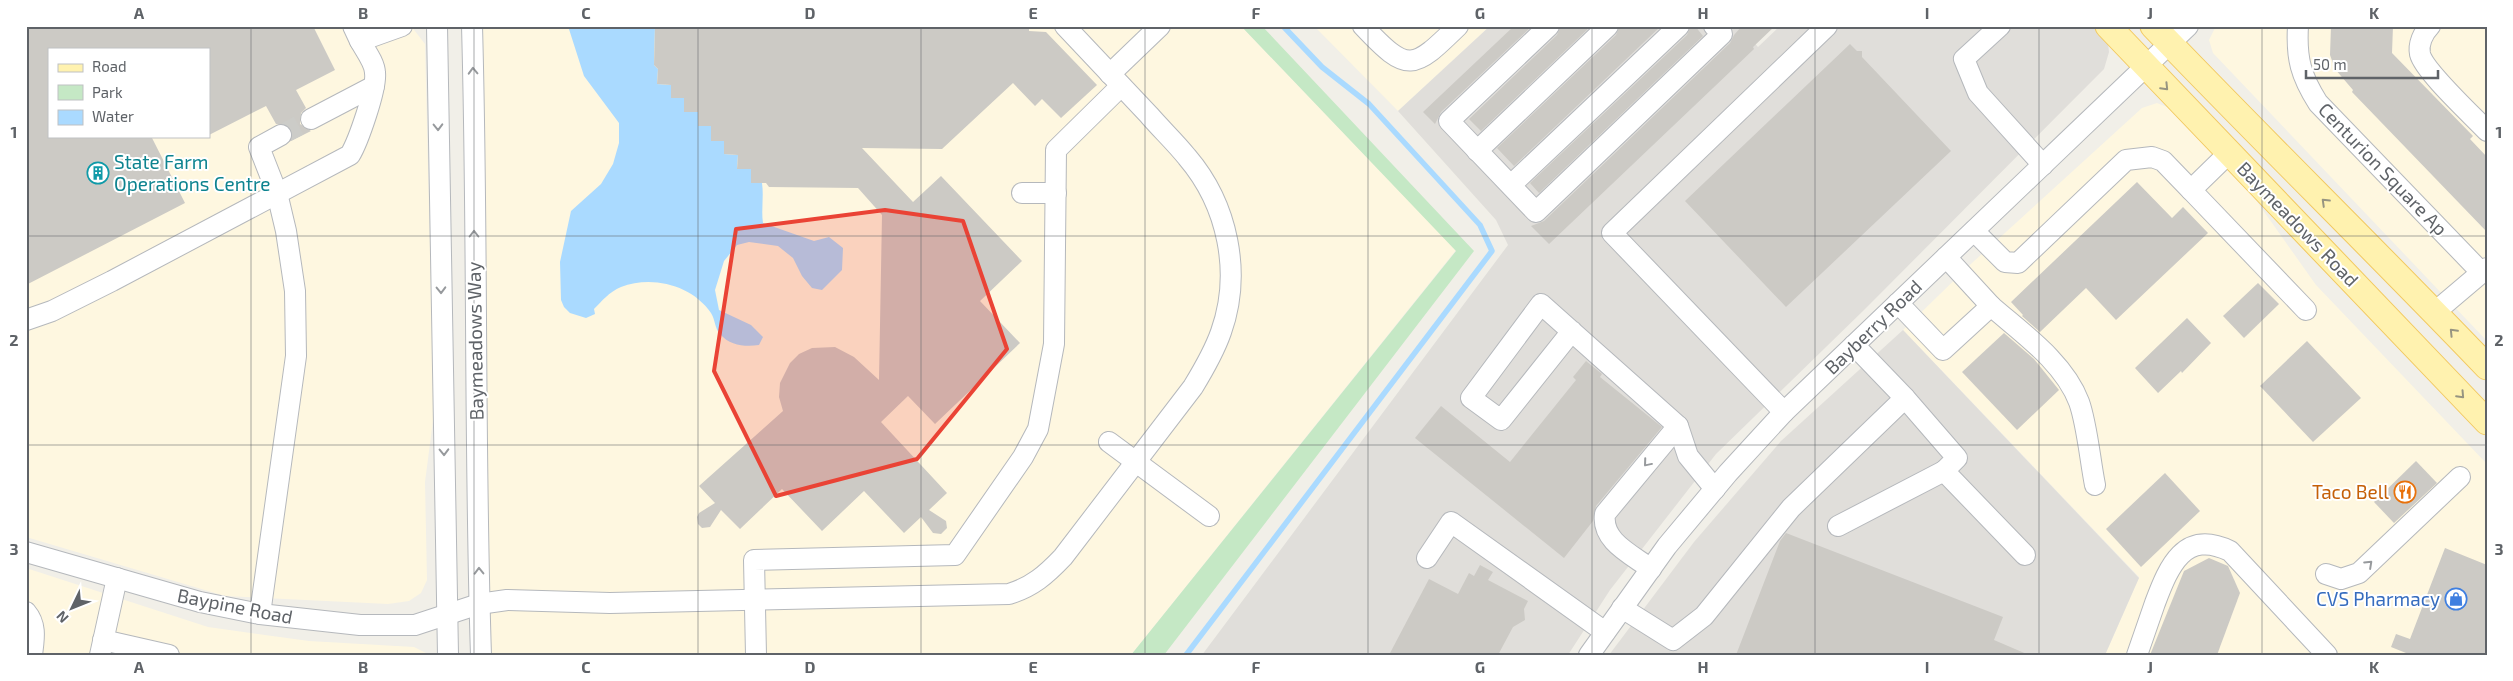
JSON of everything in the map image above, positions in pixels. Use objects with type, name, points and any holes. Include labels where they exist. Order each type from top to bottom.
[{"type":"main road","name":"Baymeadows Road","points":[[2108,26],[2145,67],[2487,422]]},
{"type":"main road","name":"Baymeadows Road","points":[[2161,35],[2249,128],[2435,312],[2487,367]]},
{"type":"street","points":[[26,320],[69,303],[350,154],[356,146],[374,86],[376,72],[356,34],[402,26]]},
{"type":"street","name":"Baymeadows Way","points":[[437,26],[448,655]]},
{"type":"street","name":"Baymeadows Way","points":[[472,26],[481,655]]},
{"type":"street","name":"Baypine Road","points":[[26,552],[200,602],[260,614],[360,625],[415,625],[479,604],[507,600],[599,603],[755,601],[1009,594],[1028,588],[1046,576],[1063,557],[1194,387],[1209,360],[1223,324],[1229,302],[1231,274],[1229,245],[1224,225],[1208,188],[1188,158],[1065,26]]},
{"type":"street","points":[[756,655],[754,560],[956,555],[1023,458],[1038,428],[1054,344],[1056,150],[1160,26]]},
{"type":"street","points":[[1363,26],[1385,50],[1395,57],[1411,60],[1418,60],[1428,55],[1458,26]]},
{"type":"street","points":[[1549,26],[1450,121],[1536,212],[1722,34],[1714,26]]},
{"type":"street","points":[[1477,150],[1608,26]]},
{"type":"street","points":[[1511,186],[1679,26]]},
{"type":"street","points":[[1784,412],[1612,233],[1827,26]]},
{"type":"street","points":[[2000,26],[1964,60],[1978,93],[2044,166]]},
{"type":"street","name":"Bayberry Road","points":[[1589,655],[1650,569],[1715,489],[1784,412],[2044,166],[2145,67],[2161,35],[2188,26]]},
{"type":"street","name":"Centurion Square Ap","points":[[2298,26],[2296,50],[2304,80],[2318,103],[2484,271],[2435,312]]},
{"type":"street","points":[[2430,26],[2424,32],[2420,44],[2420,55],[2428,68],[2487,131]]},
{"type":"street","points":[[311,119],[374,86]]},
{"type":"street","points":[[260,614],[296,356],[295,291],[278,193],[259,147],[281,135]]},
{"type":"street","points":[[2190,190],[2229,153]]},
{"type":"street","points":[[1974,231],[2005,262],[2018,263],[2126,160],[2152,157],[2162,162],[2306,310]]},
{"type":"street","points":[[1022,193],[1056,193]]},
{"type":"street","points":[[1946,257],[1991,306],[2051,360],[2070,384],[2079,402],[2095,485]]},
{"type":"street","points":[[1898,303],[1943,350],[1991,306]]},
{"type":"street","points":[[1572,331],[1501,420],[1471,398],[1541,304],[1572,331],[1678,426],[1688,456],[1715,489]]},
{"type":"street","points":[[1838,526],[1944,471],[1957,458],[1905,398],[1854,345]]},
{"type":"street","points":[[1622,608],[1672,647],[1704,616],[1791,508],[1905,398]]},
{"type":"street","points":[[1650,569],[1612,540],[1604,523],[1605,514],[1678,426]]},
{"type":"street","points":[[1109,442],[1209,516]]},
{"type":"street","points":[[1944,471],[2025,555]]},
{"type":"street","points":[[2326,574],[2341,580],[2359,573],[2460,477]]},
{"type":"street","points":[[1427,558],[1451,522],[1605,632]]},
{"type":"street","points":[[2137,655],[2165,576],[2174,561],[2185,550],[2200,544],[2216,544],[2230,551],[2328,655]]},
{"type":"street","points":[[117,578],[102,647],[169,655]]},
{"type":"street","points":[[26,612],[33,621],[32,655]]},
{"type":"highlighted area","points":[[885,210],[963,221],[1007,349],[917,459],[776,496],[714,371],[736,229]]},
{"type":"shaded area","points":[[26,26],[411,26],[425,44],[434,413],[425,482],[427,580],[421,593],[409,601],[388,604],[225,596],[26,537]]},
{"type":"shaded area","points":[[481,26],[1241,26],[1456,250],[1131,655],[490,655]]},
{"type":"shaded area","points":[[1314,26],[1490,26],[1398,111]]},
{"type":"shaded area","points":[[1490,26],[1739,26],[1758,47],[1780,26],[2094,26],[2108,43],[2109,52],[2104,69],[1864,310],[1716,454],[1610,590],[1568,655],[1202,655],[1508,245],[1496,220],[1398,111]]},
{"type":"shaded area","points":[[2216,26],[2487,26],[2487,341],[2213,53],[2209,40]]},
{"type":"shaded area","points":[[2157,103],[2172,109],[2243,182],[2316,285],[2487,464],[2487,655],[2105,655],[2139,577],[1903,330],[1972,263],[2142,108]]},
{"type":"shaded area","points":[[1903,330],[2139,578],[2105,655],[1609,655],[1694,542],[1781,441]]},
{"type":"shaded area","points":[[26,568],[208,627],[309,641],[414,647],[430,655],[26,655]]},
{"type":"green space","points":[[1241,26],[1262,26],[1474,251],[1164,655],[1131,655],[1456,251]]},
{"type":"water","points":[[568,26],[655,26],[654,65],[658,69],[657,84],[671,85],[671,98],[684,98],[684,112],[698,112],[698,126],[711,126],[711,140],[724,141],[724,154],[738,155],[737,169],[751,169],[751,183],[762,183],[763,223],[814,241],[829,237],[843,248],[842,270],[822,290],[812,288],[802,276],[793,258],[778,246],[749,242],[737,245],[724,261],[715,290],[719,310],[751,325],[763,337],[759,345],[744,346],[728,341],[718,332],[711,313],[703,303],[693,295],[671,285],[645,282],[621,287],[606,297],[594,309],[595,314],[586,318],[570,313],[564,307],[561,300],[560,262],[571,211],[601,184],[613,164],[619,143],[619,123],[584,76]]},
{"type":"building","name":"State Farm Operations Centre","points":[[26,26],[313,26],[335,70],[296,90],[306,108],[301,113],[300,124],[311,131],[291,141],[291,129],[287,125],[276,124],[266,106],[210,134],[210,48],[48,48],[48,138],[152,138],[185,203],[26,285]]},
{"type":"building","points":[[655,26],[1029,26],[1029,31],[1046,32],[1097,85],[1061,118],[1042,99],[1035,106],[1013,83],[942,149],[862,148],[913,202],[941,176],[1022,261],[980,301],[1020,343],[935,424],[908,396],[881,422],[947,493],[929,510],[946,521],[947,528],[941,534],[933,533],[921,517],[904,533],[864,491],[822,531],[782,489],[740,529],[721,510],[710,527],[702,528],[698,524],[697,517],[699,513],[715,503],[699,486],[783,411],[779,397],[780,383],[790,363],[799,354],[812,348],[835,347],[854,357],[879,380],[882,215],[858,188],[769,187],[766,183],[751,183],[751,169],[737,169],[738,155],[724,154],[724,141],[711,141],[711,126],[698,126],[698,112],[684,112],[684,98],[671,98],[671,85],[657,84],[658,69],[654,65]]},
{"type":"building","points":[[1514,26],[1532,26],[1441,112],[1435,124],[1423,112]]},
{"type":"building","points":[[1561,26],[1591,26],[1481,131],[1469,119],[1557,35]]},
{"type":"building","points":[[1620,26],[1661,26],[1514,166],[1497,148],[1616,35]]},
{"type":"building","points":[[1691,26],[1695,26],[1703,36],[1539,193],[1530,183],[1687,35]]},
{"type":"building","points":[[1742,26],[1775,26],[1753,47],[1754,49],[1549,244],[1531,226],[1544,221],[1730,43]]},
{"type":"building","points":[[2331,26],[2393,26],[2392,53],[2473,136],[2470,139],[2487,157],[2487,232],[2352,92],[2353,90],[2335,69],[2330,55]]},
{"type":"building","points":[[1850,44],[1857,51],[1862,51],[1862,57],[1951,151],[1786,307],[1685,201]]},
{"type":"building","points":[[2137,182],[2172,218],[2183,207],[2208,233],[2116,320],[2086,288],[2040,332],[2022,316],[2011,302]]},
{"type":"building","points":[[2258,283],[2279,304],[2244,338],[2223,316]]},
{"type":"building","points":[[2187,318],[2211,343],[2182,373],[2181,371],[2158,393],[2135,368]]},
{"type":"building","points":[[2004,333],[2034,359],[2059,390],[2017,430],[1962,372]]},
{"type":"building","points":[[2307,341],[2361,398],[2313,442],[2260,386]]},
{"type":"building","points":[[1586,361],[1602,374],[1600,377],[1662,427],[1596,506],[1593,521],[1564,558],[1415,438],[1441,406],[1510,462],[1576,380],[1573,377]]},
{"type":"building","name":"Taco Bell","points":[[2416,461],[2437,483],[2394,523],[2374,502]]},
{"type":"building","points":[[2165,473],[2200,511],[2141,567],[2106,529]]},
{"type":"building","points":[[1786,533],[2003,617],[1994,640],[2029,655],[1736,655],[1780,541]]},
{"type":"building","name":"CVS Pharmacy","points":[[2445,548],[2487,565],[2487,655],[2411,655],[2391,647],[2396,634],[2410,639]]},
{"type":"building","points":[[2209,558],[2228,566],[2240,593],[2217,655],[2150,655],[2184,571]]},
{"type":"building","points":[[1480,565],[1493,572],[1488,580],[1528,601],[1524,609],[1525,620],[1513,627],[1498,655],[1389,655],[1429,579],[1458,594],[1469,573],[1474,576]]},
{"type":"waterway","points":[[1186,655],[1492,251],[1480,225],[1369,104],[1322,67],[1283,26]]},
{"type":"tunnel","points":[[281,135],[311,119]]},
{"type":"place","name":"State Farm Operations Centre","points":[[98,173]]},
{"type":"place","name":"Taco Bell","points":[[2405,492]]},
{"type":"place","name":"CVS Pharmacy","points":[[2456,599]]}]
